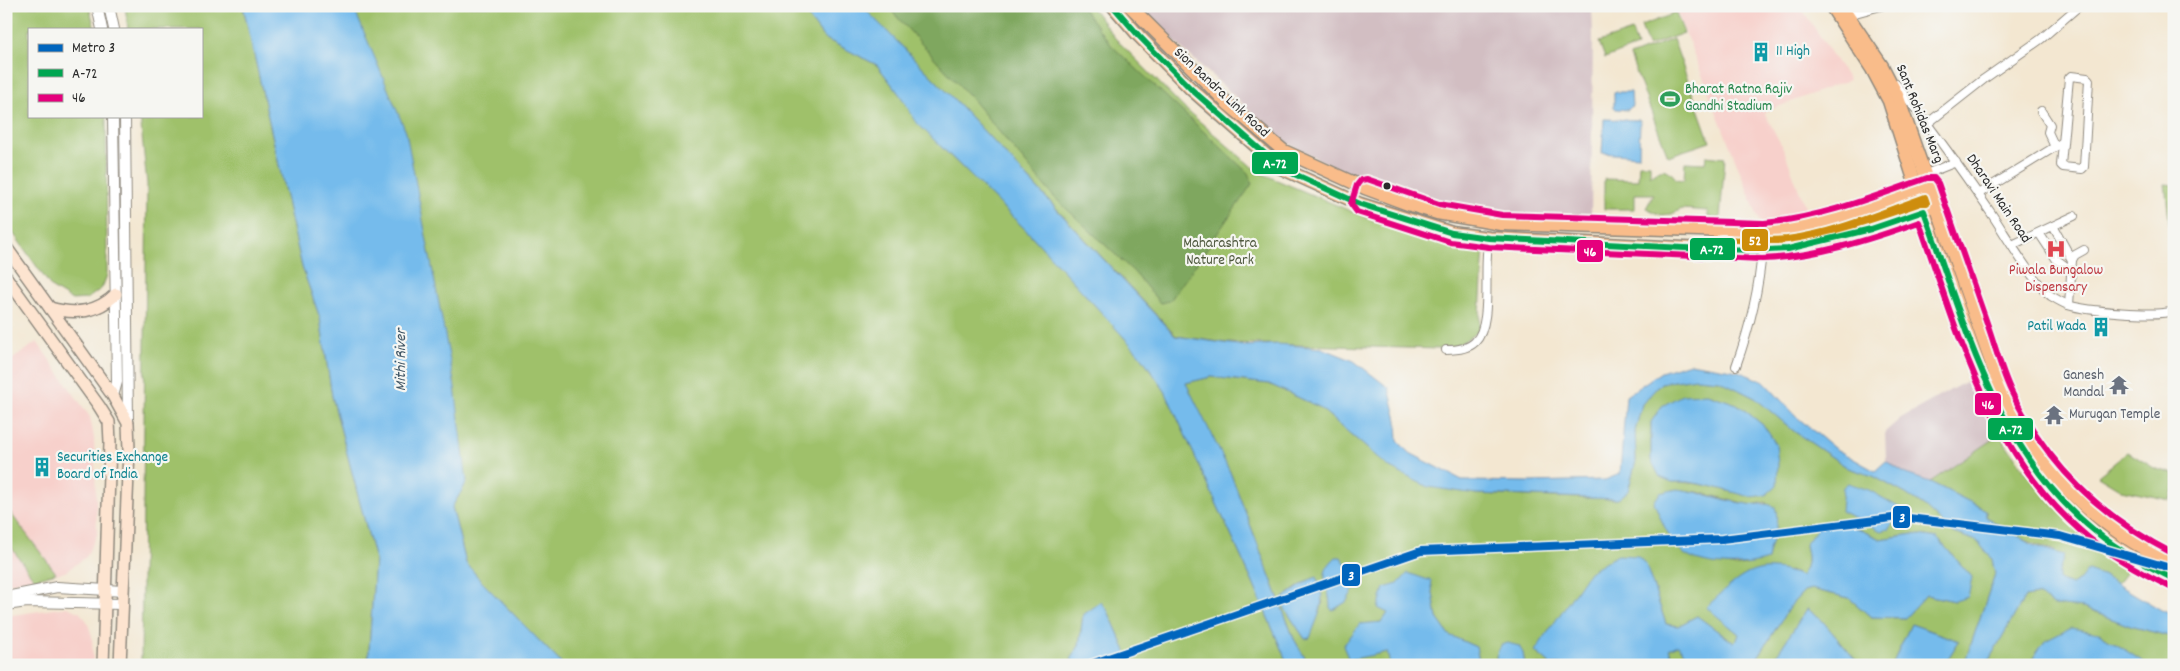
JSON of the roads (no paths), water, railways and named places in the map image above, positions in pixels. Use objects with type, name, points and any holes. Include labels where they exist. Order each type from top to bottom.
[{"type":"main road","name":"Sion Bandra Link Road","points":[[1114,6],[1138,36],[1192,89],[1280,168],[1360,204],[1452,233],[1490,238],[1640,246],[1762,250],[1788,249],[1885,225],[1930,209]]},
{"type":"main road","points":[[1130,6],[1229,105],[1284,151],[1365,188],[1436,213],[1501,224],[1764,232],[1797,230],[1839,220],[1924,188],[1930,209],[2002,393],[2017,422],[2056,477],[2067,489],[2121,543],[2174,579]]},
{"type":"main road","name":"Sant Rohidas Marg","points":[[1831,6],[1842,14],[1882,66],[1897,95],[1926,174],[1924,188]]},
{"type":"main road","name":"Sant Rohidas Marg","points":[[1842,14],[1890,100],[1924,188]]},
{"type":"main road","points":[[1640,246],[1641,228]]},
{"type":"main road","points":[[1683,230],[1683,248]]},
{"type":"main road","points":[[8,251],[113,396],[128,423],[129,450],[120,665]]},
{"type":"main road","points":[[6,277],[99,406],[108,422],[110,442],[103,665]]},
{"type":"main road","points":[[50,308],[76,312],[105,305],[116,294]]},
{"type":"main road","points":[[2121,543],[2174,564]]},
{"type":"street","points":[[97,6],[102,28]]},
{"type":"street","points":[[109,6],[114,28]]},
{"type":"street","points":[[1842,14],[1881,6]]},
{"type":"street","points":[[1928,123],[1984,79],[2041,40],[2079,6]]},
{"type":"street","name":"Dharavi Main Road","points":[[1882,66],[1928,123],[2012,245],[2051,296],[2069,305],[2142,314],[2162,314],[2174,311]]},
{"type":"street","points":[[2071,76],[2088,78],[2083,169],[2062,166],[2063,142],[2069,78],[2071,76]]},
{"type":"street","points":[[2042,111],[2050,125],[2048,132],[2055,147]]},
{"type":"street","points":[[113,396],[117,382],[114,118]]},
{"type":"street","points":[[125,118],[128,423]]},
{"type":"street","points":[[1978,194],[2063,142]]},
{"type":"street","points":[[1926,174],[1956,162]]},
{"type":"street","points":[[2012,245],[2074,216]]},
{"type":"street","points":[[2053,226],[2072,260],[2069,305]]},
{"type":"street","points":[[2039,233],[2057,260],[2072,271]]},
{"type":"street","points":[[1446,350],[1468,346],[1476,342],[1482,333],[1486,320],[1486,250],[1490,238]]},
{"type":"street","points":[[1736,366],[1754,312],[1762,250]]},
{"type":"street","points":[[2072,260],[2075,255],[2084,250]]},
{"type":"street","points":[[6,596],[57,587],[123,591]]},
{"type":"street","points":[[6,605],[27,602],[122,604]]},
{"type":"water","name":"Mithi River","points":[[243,6],[353,6],[406,132],[455,387],[467,482],[452,507],[466,563],[563,665],[368,665],[375,560],[332,396],[320,318],[302,267]]},
{"type":"water","points":[[800,6],[862,6],[951,96],[1175,336],[1245,346],[1278,344],[1322,348],[1354,361],[1389,388],[1397,420],[1398,441],[1408,452],[1464,481],[1605,480],[1620,474],[1626,396],[1661,372],[1690,363],[1738,371],[1764,382],[1798,418],[1834,448],[1875,471],[1886,461],[1906,474],[1930,482],[1986,510],[1986,517],[2033,545],[2064,555],[2059,571],[2059,580],[2071,585],[2080,580],[2088,570],[2102,575],[2163,611],[2174,615],[2174,637],[2133,627],[2083,608],[2054,605],[2037,595],[2025,597],[1986,665],[1964,665],[1995,574],[1992,559],[1977,541],[1953,533],[1925,507],[1906,494],[1873,476],[1848,468],[1795,432],[1755,398],[1719,380],[1696,378],[1661,383],[1642,404],[1635,431],[1636,461],[1628,491],[1618,499],[1476,494],[1428,487],[1390,468],[1319,407],[1269,384],[1211,377],[1186,383],[1230,472],[1294,639],[1309,665],[1288,665],[1253,583],[1165,391],[1141,356],[1030,234],[917,123],[900,95],[877,65],[824,38]]},
{"type":"water","points":[[1631,92],[1632,106],[1628,110],[1616,109],[1614,107],[1614,93]]},
{"type":"water","points":[[1604,119],[1640,120],[1639,156],[1602,153]]},
{"type":"water","points":[[1707,394],[1737,404],[1764,426],[1776,444],[1778,464],[1777,485],[1766,495],[1751,497],[1689,482],[1672,482],[1660,477],[1651,460],[1651,422],[1662,406],[1682,395]]},
{"type":"water","points":[[1848,483],[1869,490],[1900,508],[1889,529],[1881,531],[1841,511],[1843,487]]},
{"type":"water","points":[[1677,489],[1739,503],[1767,504],[1775,507],[1776,527],[1767,560],[1758,563],[1736,565],[1712,564],[1701,562],[1683,553],[1670,536],[1654,502],[1660,493]]},
{"type":"water","points":[[1836,519],[1880,539],[1913,534],[1937,538],[1972,577],[1968,597],[1955,601],[1926,595],[1905,618],[1871,617],[1849,598],[1811,589],[1804,591],[1790,606],[1753,665],[1701,665],[1694,662],[1678,645],[1669,649],[1676,665],[1551,665],[1535,651],[1589,572],[1618,555],[1638,556],[1646,565],[1666,624],[1678,626],[1697,616],[1734,643],[1739,634],[1706,607],[1738,579],[1759,570],[1785,571],[1801,576],[1807,561],[1805,545],[1821,523]]},
{"type":"water","points":[[1336,557],[1341,557],[1353,575],[1356,586],[1346,602],[1333,610],[1330,608],[1325,575],[1326,569]]},
{"type":"water","points":[[1408,573],[1431,581],[1437,618],[1449,635],[1476,647],[1480,665],[1390,665],[1387,652],[1349,660],[1343,646],[1360,624],[1382,622],[1388,613],[1378,608],[1384,588],[1398,584]]},
{"type":"water","points":[[1317,577],[1322,594],[1321,608],[1310,638],[1305,639],[1285,609],[1282,599],[1309,580]]},
{"type":"water","points":[[1101,602],[1108,611],[1130,660],[1128,665],[1075,665],[1071,658],[1079,646],[1083,615]]},
{"type":"water","points":[[1807,609],[1819,617],[1860,665],[1770,665]]},
{"type":"water","points":[[1911,624],[1959,641],[1944,665],[1892,665]]},
{"type":"water","points":[[2071,628],[2099,633],[2148,665],[2028,665],[2045,641]]},
{"type":"water","points":[[1508,643],[1519,646],[1523,653],[1525,665],[1498,665],[1496,656],[1501,645]]},
{"type":"metro line","name":"3","points":[[1088,665],[1421,551],[1722,539],[1900,517],[2060,536],[2174,569]]},
{"type":"place","name":"11 High","points":[[1761,52]]},
{"type":"place","name":"Bharat Ratna Rajiv Gandhi Stadium","points":[[1670,99]]},
{"type":"place","name":"Piwala Bungalow Dispensary","points":[[2056,249]]},
{"type":"place","name":"Patil Wada","points":[[2101,327]]},
{"type":"place","name":"Ganesh Mandal","points":[[2119,385]]},
{"type":"place","name":"Murugan Temple","points":[[2054,415]]},
{"type":"place","name":"Securities Exchange Board of India","points":[[42,467]]},
{"type":"park label","name":"Maharashtra Nature Park","points":[[1220,252]]}]
